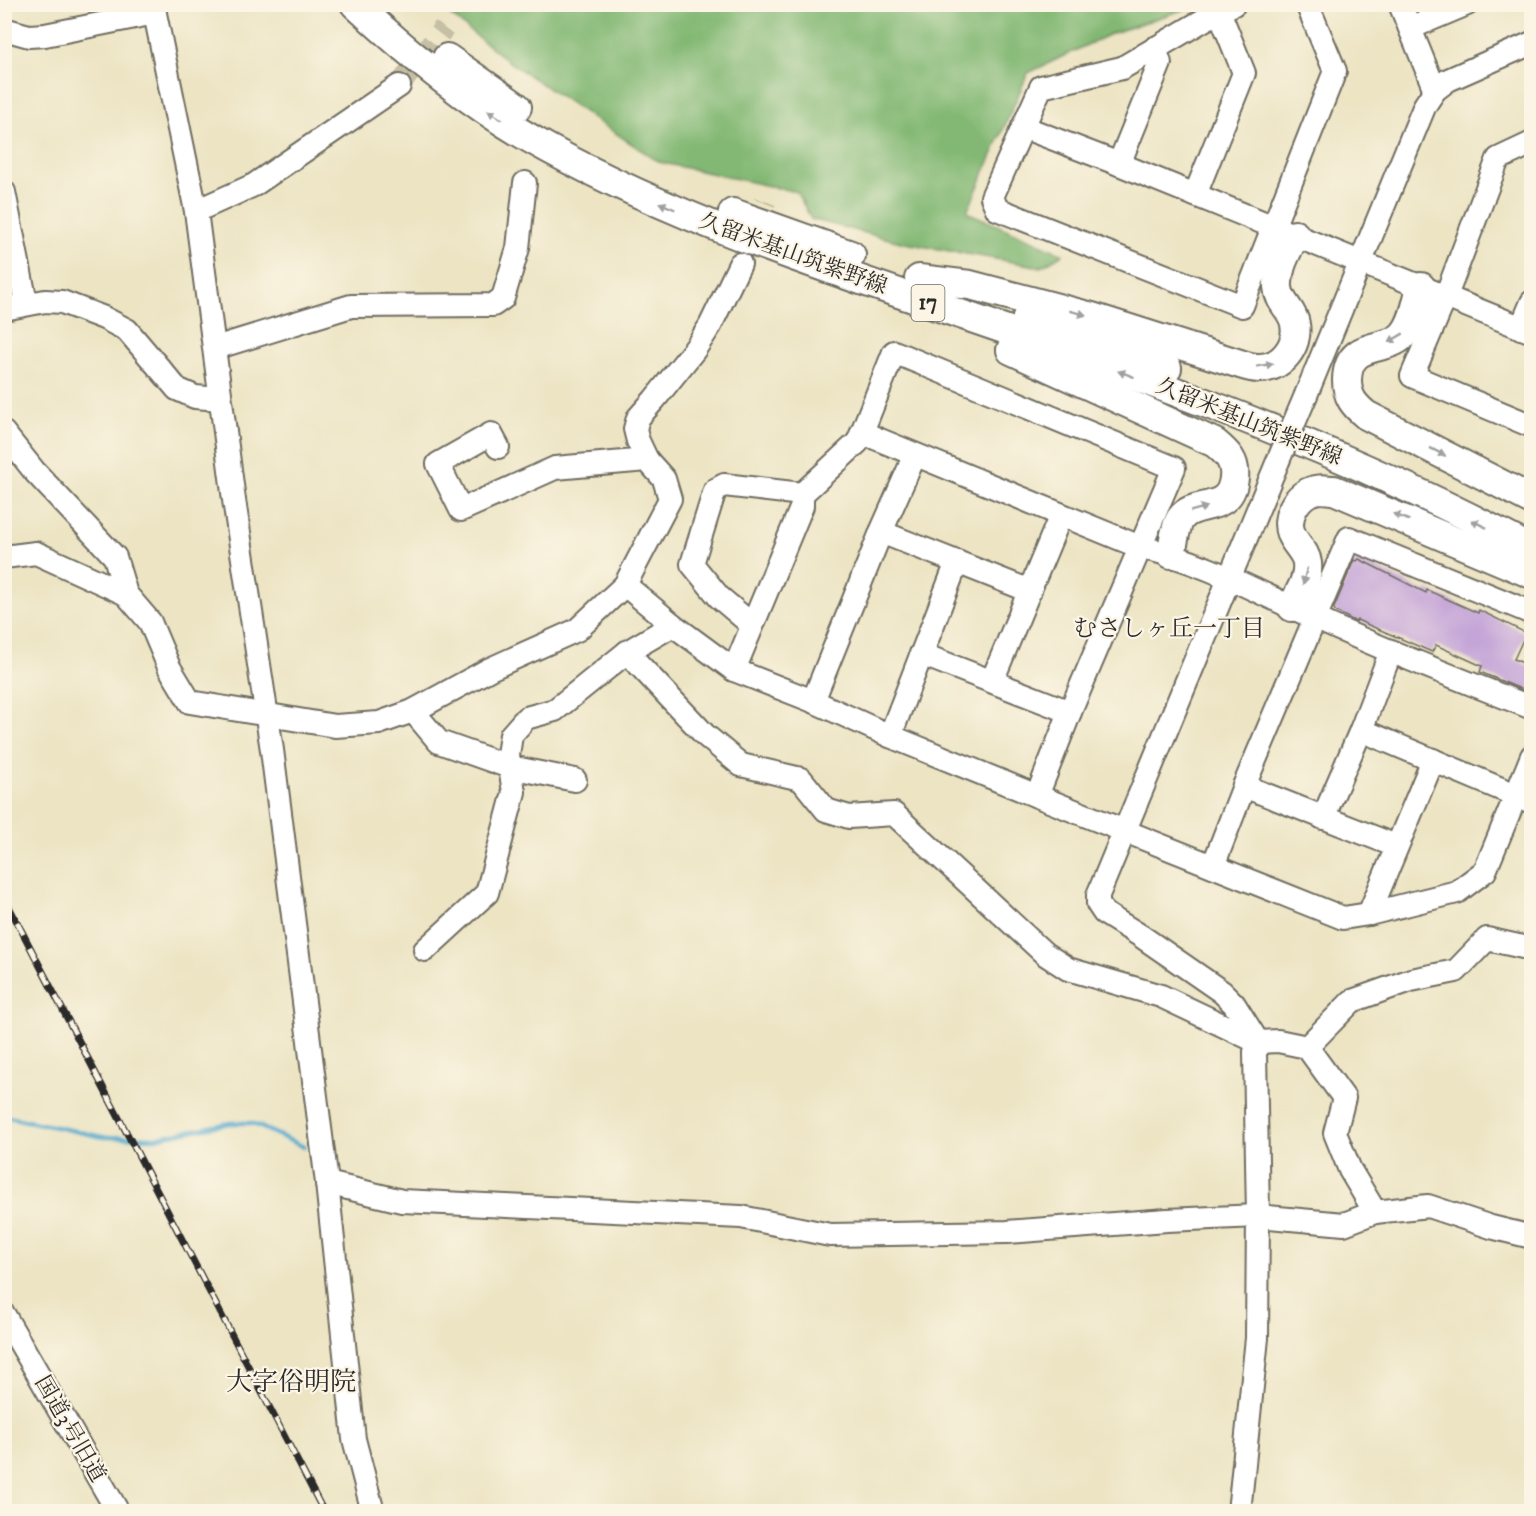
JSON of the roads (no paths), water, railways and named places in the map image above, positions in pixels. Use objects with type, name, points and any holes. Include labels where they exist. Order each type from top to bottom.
[{"type":"main road","name":"久留米基山筑紫野線","points":[[355,4],[406,51],[469,99],[546,148],[642,196],[765,247],[1093,339],[1264,404],[1442,484],[1532,528]]},
{"type":"main road","name":"久留米基山筑紫野線","points":[[383,4],[418,36],[475,78],[552,128],[601,155],[698,199],[1025,337],[1258,422],[1397,484],[1532,550]]},
{"type":"main road","points":[[913,288],[970,285],[1092,317],[1240,364],[1258,368],[1267,367],[1280,361],[1293,345],[1295,323],[1282,304],[1278,291],[1284,231]]},
{"type":"main road","points":[[913,288],[969,331],[1215,443],[1227,453],[1234,468],[1233,486],[1221,501],[1188,512],[1179,519],[1171,554]]},
{"type":"main road","points":[[1433,292],[1404,334],[1395,341],[1367,349],[1352,361],[1347,382],[1348,393],[1353,404],[1366,416],[1532,500]]},
{"type":"main road","points":[[1304,613],[1306,557],[1291,533],[1289,520],[1299,499],[1317,489],[1334,490],[1532,574]]},
{"type":"street","points":[[1195,195],[1244,73],[1226,8],[1122,68],[1041,87],[992,197],[997,209],[1242,306],[1284,231],[1335,71],[1307,4]]},
{"type":"street","points":[[1400,4],[1435,90]]},
{"type":"street","points":[[1410,28],[1467,4]]},
{"type":"street","points":[[4,29],[29,36],[45,35],[154,9],[196,211],[220,399],[267,716],[327,1183],[354,1439],[374,1512]]},
{"type":"street","points":[[1119,164],[1160,63],[1155,48]]},
{"type":"street","points":[[1239,1512],[1257,1338],[1258,1216],[1255,1052],[1258,1042],[1234,1004],[1222,992],[1141,936],[1104,914],[1098,904],[1098,895],[1425,105],[1435,90],[1464,71],[1529,51]]},
{"type":"street","points":[[196,211],[254,186],[399,86]]},
{"type":"street","points":[[1023,127],[1526,330],[1532,302]]},
{"type":"street","points":[[1532,143],[1498,159],[1433,292],[1412,376],[1532,426]]},
{"type":"street","points":[[215,348],[351,306],[493,305],[503,298],[518,248],[525,183]]},
{"type":"street","points":[[4,192],[15,306],[45,301],[62,302],[104,318],[127,330],[177,389],[195,397],[220,399]]},
{"type":"street","points":[[4,557],[36,553],[126,594],[150,621],[169,667],[190,702],[335,726],[379,723],[413,711],[490,669],[577,630],[625,585],[670,499],[664,479],[647,460],[638,441],[635,429],[638,418],[695,349],[710,326],[740,264]]},
{"type":"street","points":[[734,670],[802,506],[802,494],[858,442],[894,352],[1142,454],[1174,468],[1070,712],[1037,796]]},
{"type":"street","points":[[4,433],[35,472],[116,557],[126,594]]},
{"type":"street","points":[[863,433],[1140,547],[1171,554],[1391,651],[1532,708]]},
{"type":"street","points":[[498,447],[491,434],[438,464],[461,510],[555,468],[647,460]]},
{"type":"street","points":[[813,701],[881,532],[915,455]]},
{"type":"street","points":[[752,625],[719,597],[692,564],[715,490],[724,485],[802,494]]},
{"type":"street","points":[[992,681],[1061,515]]},
{"type":"street","points":[[881,532],[1030,591]]},
{"type":"street","points":[[1213,866],[1244,786],[1304,613],[1349,538],[1532,613]]},
{"type":"street","points":[[890,736],[957,562]]},
{"type":"street","points":[[625,585],[673,625],[734,670],[1037,796],[1343,918],[1369,914],[1457,892],[1485,871],[1524,799],[1532,756]]},
{"type":"street","points":[[425,950],[487,893],[514,792],[508,755],[511,735],[526,718],[555,711],[627,652],[673,625]]},
{"type":"street","points":[[1323,818],[1361,730],[1391,651]]},
{"type":"street","points":[[627,652],[705,735],[741,765],[801,779],[826,810],[849,817],[894,814],[1045,954],[1068,969],[1161,996],[1258,1042],[1278,1041],[1307,1047],[1344,1098],[1335,1133],[1350,1170],[1376,1212]]},
{"type":"street","points":[[921,654],[1070,712]]},
{"type":"street","points":[[413,711],[439,742],[510,766],[575,780]]},
{"type":"street","points":[[1361,730],[1524,799]]},
{"type":"street","points":[[1369,914],[1433,760]]},
{"type":"street","points":[[1244,786],[1396,846]]},
{"type":"street","points":[[1307,1047],[1352,1001],[1411,980],[1456,971],[1487,939],[1532,949]]},
{"type":"street","points":[[327,1183],[402,1201],[741,1217],[830,1235],[1006,1232],[1258,1216],[1344,1224],[1376,1212],[1428,1206],[1491,1227],[1532,1237]]},
{"type":"street","name":"国道3号旧道","points":[[4,1315],[118,1512]]},
{"type":"waterway","points":[[4,1116],[103,1137],[155,1138],[230,1123],[252,1123],[304,1147]]},
{"type":"tunnel","points":[[399,86],[444,28]]},
{"type":"tunnel","points":[[740,264],[765,201]]},
{"type":"railway","points":[[4,897],[324,1512]]},
{"type":"district","name":"むさしヶ丘一丁目","points":[[1169,629]]},
{"type":"district","name":"大字俗明院","points":[[291,1382]]}]
